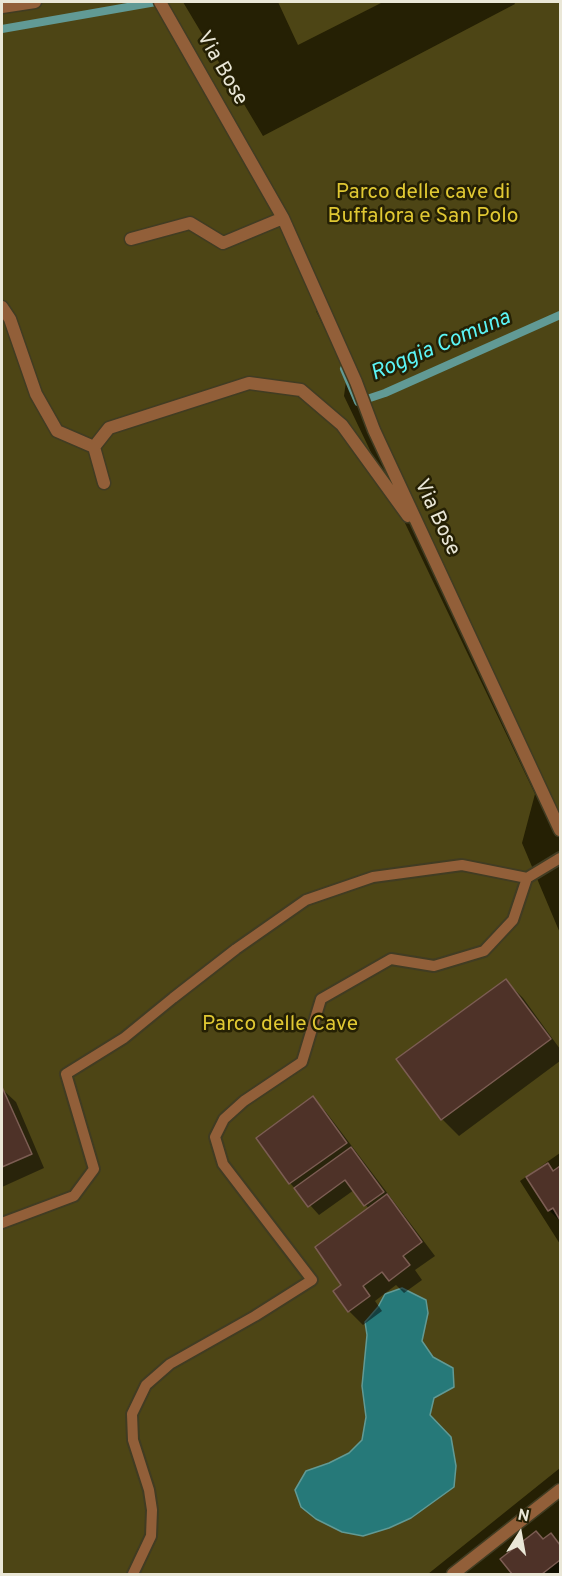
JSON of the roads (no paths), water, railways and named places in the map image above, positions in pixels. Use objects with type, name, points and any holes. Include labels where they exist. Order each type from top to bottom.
[{"type":"street","points":[[2,7],[35,2]]},
{"type":"street","name":"Via Bose","points":[[160,2],[283,218],[356,382],[372,424],[561,830]]},
{"type":"street","points":[[131,239],[190,223],[223,243],[283,218]]},
{"type":"street","points":[[2,307],[10,320],[36,394],[57,431],[94,447]]},
{"type":"street","points":[[94,447],[109,428],[249,382],[301,390],[342,425],[426,541]]},
{"type":"street","points":[[94,447],[104,483]]},
{"type":"street","points":[[453,1575],[561,1490]]},
{"type":"lane","points":[[2,1223],[75,1196],[94,1169],[66,1074],[124,1038],[227,956],[306,900],[373,877],[462,865],[526,878],[561,858]]},
{"type":"lane","points":[[133,1575],[151,1536],[152,1510],[149,1490],[133,1440],[132,1414],[146,1385],[170,1364],[255,1316],[312,1280],[223,1164],[215,1137],[224,1119],[244,1101],[302,1062],[321,999],[391,959],[434,966],[484,951],[513,920],[526,878]]},
{"type":"water","points":[[402,1288],[426,1300],[428,1313],[422,1341],[433,1357],[453,1368],[454,1387],[434,1398],[430,1415],[451,1437],[456,1466],[454,1487],[411,1518],[389,1528],[363,1536],[342,1532],[316,1519],[301,1507],[295,1490],[306,1471],[349,1453],[362,1440],[366,1417],[362,1386],[367,1335],[365,1322],[378,1307],[385,1294]]},
{"type":"waterway","name":"Roggia Comuna","points":[[2,29],[156,2]]},
{"type":"waterway","name":"Roggia Comuna","points":[[344,369],[358,402],[385,393],[560,315]]},
{"type":"park label","name":"Parco delle cave di Buffalora e San Polo","points":[[423,206]]},
{"type":"park label","name":"Parco delle Cave","points":[[280,1026]]}]
